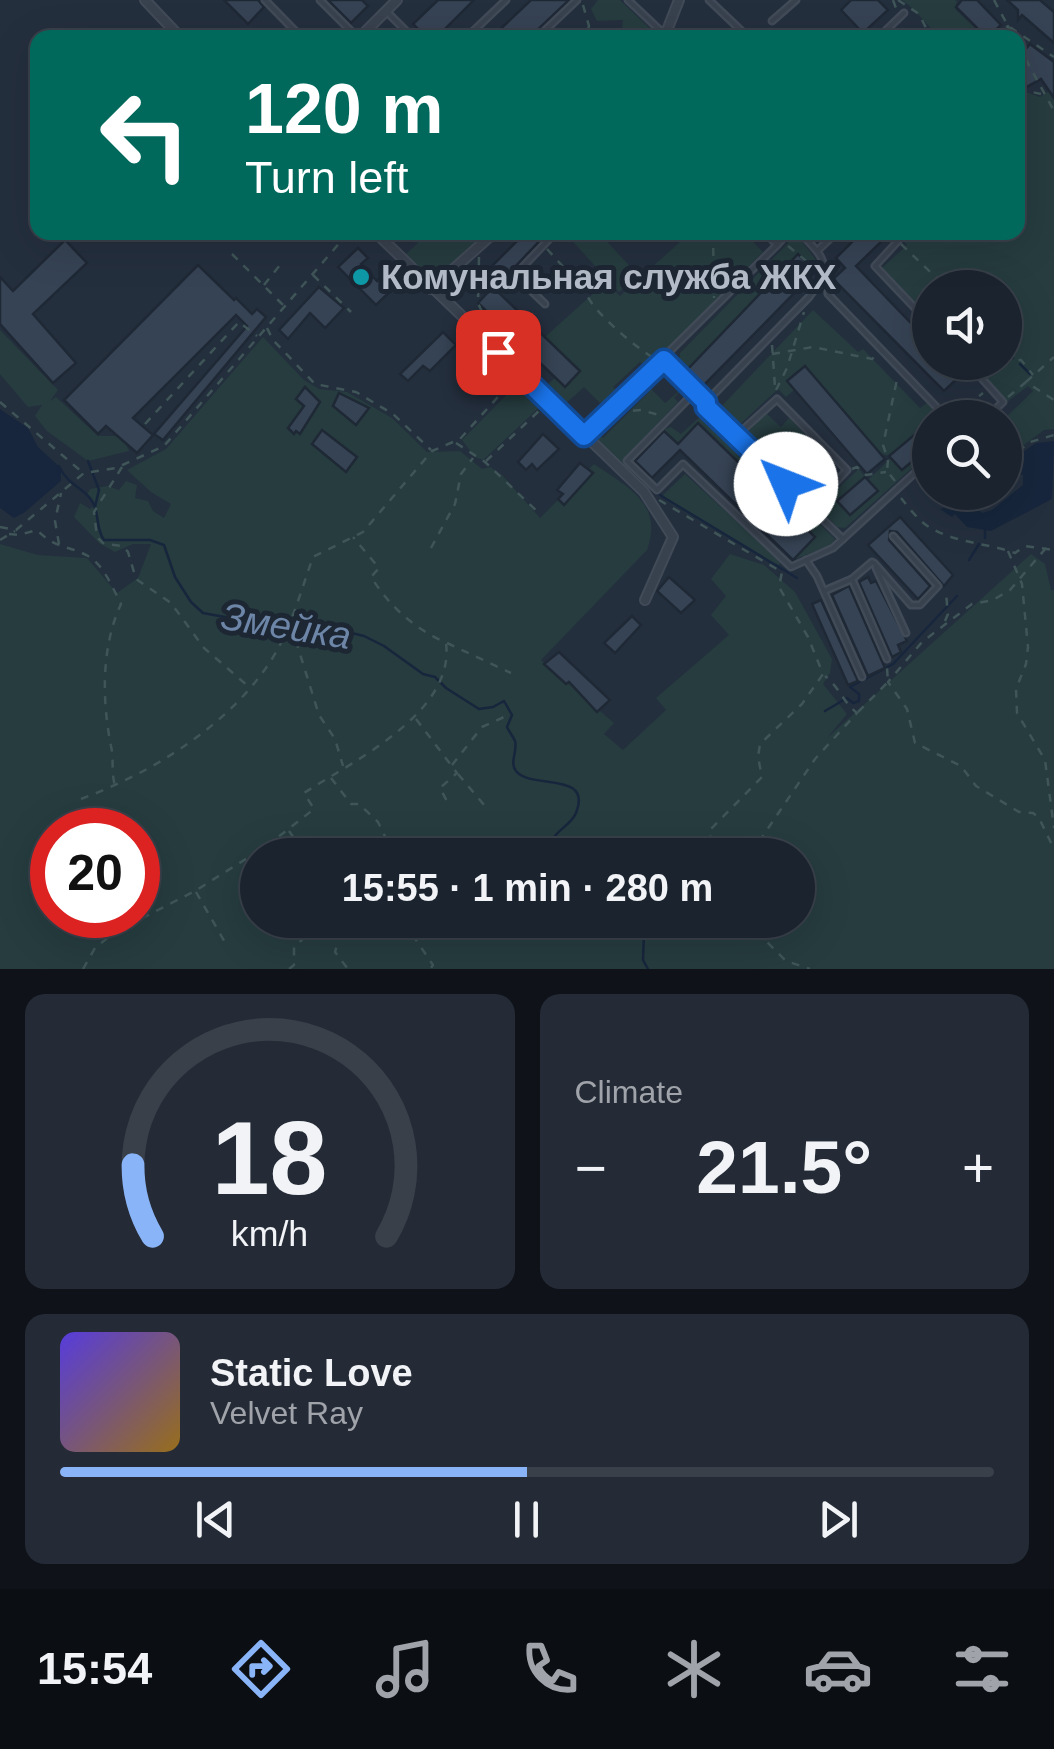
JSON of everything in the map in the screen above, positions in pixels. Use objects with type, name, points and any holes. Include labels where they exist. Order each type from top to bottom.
[{"type":"street","points":[[366,30],[396,0]]},
{"type":"street","points":[[668,30],[679,0]]},
{"type":"street","points":[[150,2],[174,30]]},
{"type":"street","points":[[383,240],[644,492],[673,538],[645,600]]},
{"type":"street","points":[[430,289],[486,240]]},
{"type":"lane","points":[[265,0],[294,30]]},
{"type":"lane","points":[[320,0],[350,30]]},
{"type":"lane","points":[[474,30],[506,0]]},
{"type":"lane","points":[[545,30],[579,0]]},
{"type":"lane","points":[[628,0],[658,30]]},
{"type":"lane","points":[[709,0],[741,30]]},
{"type":"lane","points":[[772,21],[796,0]]},
{"type":"lane","points":[[386,11],[404,30]]},
{"type":"lane","points":[[886,30],[902,15]]},
{"type":"lane","points":[[545,304],[515,275],[550,240]]},
{"type":"lane","points":[[773,240],[778,245]]},
{"type":"lane","points":[[584,436],[782,240]]},
{"type":"lane","points":[[807,240],[825,265],[828,294],[933,400]]},
{"type":"lane","points":[[817,251],[828,240]]},
{"type":"lane","points":[[898,241],[875,266],[912,305]]},
{"type":"lane","points":[[706,402],[809,297],[823,278],[825,265]]},
{"type":"lane","points":[[662,361],[842,539]]},
{"type":"lane","points":[[984,380],[1001,400]]},
{"type":"lane","points":[[695,392],[627,462],[656,490],[683,464],[791,568],[833,548],[912,475]]},
{"type":"lane","points":[[736,436],[777,398],[847,470],[811,508]]},
{"type":"lane","points":[[874,563],[911,605],[920,604],[938,586],[894,536]]},
{"type":"lane","points":[[806,560],[862,677]]},
{"type":"lane","points":[[824,591],[874,563]]},
{"type":"lane","points":[[874,563],[906,633]]},
{"type":"lane","points":[[852,578],[887,658]]},
{"type":"path","points":[[579,0],[588,30]]},
{"type":"path","points":[[896,0],[902,15]]},
{"type":"path","points":[[896,0],[918,14],[929,30]]},
{"type":"path","points":[[994,0],[1010,30]]},
{"type":"path","points":[[1003,30],[1008,26]]},
{"type":"path","points":[[1008,26],[1014,30]]},
{"type":"path","points":[[1025,37],[1054,57]]},
{"type":"path","points":[[1025,60],[1054,111]]},
{"type":"path","points":[[1025,90],[1042,94]]},
{"type":"path","points":[[0,540],[84,473],[122,465],[164,446],[342,240]]},
{"type":"path","points":[[713,240],[714,304]]},
{"type":"path","points":[[898,241],[928,270]]},
{"type":"path","points":[[786,246],[820,272]]},
{"type":"path","points":[[545,247],[618,332],[662,361]]},
{"type":"path","points":[[477,248],[481,264],[478,302],[485,319]]},
{"type":"path","points":[[232,254],[284,306]]},
{"type":"path","points":[[263,286],[284,260]]},
{"type":"path","points":[[394,282],[410,268]]},
{"type":"path","points":[[312,274],[351,312]]},
{"type":"path","points":[[776,390],[809,297]]},
{"type":"path","points":[[146,424],[238,322],[258,336]]},
{"type":"path","points":[[267,326],[273,340],[315,384],[356,392],[392,414],[432,451]]},
{"type":"path","points":[[774,332],[777,398]]},
{"type":"path","points":[[772,354],[812,347],[872,359]]},
{"type":"path","points":[[1005,400],[1054,357]]},
{"type":"path","points":[[1022,361],[1034,375]]},
{"type":"path","points":[[900,368],[884,445],[887,471],[929,527],[970,543],[1015,553],[1025,546],[1054,550]]},
{"type":"path","points":[[81,799],[115,786],[188,743],[226,713],[268,664],[289,623],[313,557],[363,532],[432,451],[455,442],[520,373]]},
{"type":"path","points":[[1026,382],[1054,400]]},
{"type":"path","points":[[973,400],[990,387]]},
{"type":"path","points":[[0,402],[84,473]]},
{"type":"path","points":[[485,462],[548,402]]},
{"type":"path","points":[[609,412],[640,410],[669,418]]},
{"type":"path","points":[[1022,448],[1054,435]]},
{"type":"path","points":[[455,442],[485,462],[540,514]]},
{"type":"path","points":[[430,548],[456,504],[461,474],[474,456]]},
{"type":"path","points":[[122,465],[119,476],[94,512],[97,537],[104,544],[122,546],[128,552],[136,578],[171,602],[204,648],[249,687]]},
{"type":"path","points":[[847,470],[857,467],[866,475],[887,471]]},
{"type":"path","points":[[60,548],[56,521],[64,490]]},
{"type":"path","points":[[660,501],[782,572],[779,587],[808,636],[823,674],[836,684],[842,701],[857,714]]},
{"type":"path","points":[[0,527],[16,530]]},
{"type":"path","points":[[9,534],[36,530],[60,548],[88,556],[99,566],[120,604],[113,620],[105,688],[106,729],[115,786]]},
{"type":"path","points":[[353,537],[379,568],[370,577],[416,628],[511,673]]},
{"type":"path","points":[[762,838],[815,759],[922,642],[972,604],[993,600],[1010,590],[1046,548]]},
{"type":"path","points":[[1008,551],[1019,578],[1028,647],[1016,688],[1017,713],[1045,760],[1054,828]]},
{"type":"path","points":[[945,622],[946,594]]},
{"type":"path","points":[[289,623],[319,714],[335,739],[344,767]]},
{"type":"path","points":[[83,969],[94,948],[115,932],[195,890],[314,809],[304,793],[417,716],[448,657],[446,643]]},
{"type":"path","points":[[888,672],[888,682],[907,709],[914,743],[961,766],[976,786],[1019,812],[1040,818],[1054,848]]},
{"type":"path","points":[[711,838],[709,832],[762,777],[760,744],[802,704],[823,674]]},
{"type":"path","points":[[417,716],[451,767],[486,806]]},
{"type":"path","points":[[451,767],[482,727],[504,718]]},
{"type":"path","points":[[450,808],[440,788],[457,774]]},
{"type":"path","points":[[330,776],[351,804],[360,804],[378,822],[386,838]]},
{"type":"path","points":[[288,830],[294,838]]},
{"type":"path","points":[[195,890],[226,944]]},
{"type":"path","points":[[289,969],[294,965],[294,947],[305,938]]},
{"type":"path","points":[[339,938],[334,952],[348,969]]},
{"type":"path","points":[[414,938],[433,965],[430,969]]},
{"type":"path","points":[[763,938],[786,961],[810,969]]},
{"type":"green space","points":[[598,0],[620,0],[652,30],[623,30],[623,20],[597,21],[591,9]]},
{"type":"green space","points":[[902,0],[955,0],[955,9],[978,30],[933,30]]},
{"type":"green space","points":[[1054,88],[1054,429],[1044,430],[1022,446],[1022,402],[1033,391],[1028,386],[1005,400],[986,380],[1022,380],[1022,270],[912,270],[912,302],[882,268],[907,245],[903,240],[1025,240],[1025,92],[1040,97]]},
{"type":"green space","points":[[415,240],[484,240],[442,276],[431,280],[406,254],[418,243]]},
{"type":"green space","points":[[571,240],[606,240],[638,275],[619,292]]},
{"type":"green space","points":[[682,240],[751,240],[763,252],[648,369],[640,362],[613,387],[620,395],[606,409],[584,387],[565,404],[546,386],[556,377],[545,337],[606,282],[620,296]]},
{"type":"green space","points":[[791,240],[801,240],[820,265],[687,370],[703,386],[700,388],[679,368],[680,353]]},
{"type":"green space","points":[[813,310],[858,352],[863,349],[912,400],[912,437],[889,456],[881,454],[805,366],[787,381],[794,390],[786,397],[778,389],[737,427],[718,410]]},
{"type":"green space","points":[[0,330],[58,390],[50,401],[56,397],[98,436],[122,436],[129,451],[88,461],[47,431],[35,416],[42,405],[28,407],[0,374]]},
{"type":"green space","points":[[263,337],[304,380],[319,389],[347,392],[392,418],[427,452],[460,451],[482,469],[490,467],[540,518],[594,464],[630,489],[646,508],[651,520],[647,550],[541,660],[614,723],[604,734],[623,750],[666,710],[656,698],[729,635],[711,615],[726,596],[711,579],[730,554],[764,565],[795,592],[832,659],[823,684],[847,714],[827,738],[1031,554],[1045,564],[1054,590],[1054,969],[0,969],[0,544],[38,555],[87,558],[117,593],[138,578],[151,544],[133,544],[115,552],[99,543],[74,517],[80,503],[90,509],[96,504],[87,495],[90,489],[107,486],[119,490],[126,481],[137,485],[135,498],[148,501],[153,511],[164,518],[171,504],[127,470],[166,449]]},
{"type":"green space","points":[[519,382],[544,403],[483,460],[475,457],[462,440]]},
{"type":"green space","points":[[646,384],[665,403],[683,388],[674,398],[678,402],[623,460],[653,489],[638,482],[592,437],[596,432],[603,438],[649,392]]},
{"type":"green space","points":[[766,413],[781,427],[789,418],[835,465],[806,495],[743,437]]},
{"type":"green space","points":[[701,416],[709,417],[835,539],[829,546],[793,560],[815,537],[699,423],[677,444],[663,430],[671,427],[681,434]]},
{"type":"green space","points":[[891,458],[902,470],[912,461],[912,468],[845,528],[837,527],[821,510],[823,502],[859,469],[865,477],[838,501],[850,515],[877,490],[868,480]]},
{"type":"green space","points":[[685,474],[781,562],[779,565],[668,502],[663,495]]},
{"type":"water","points":[[0,409],[28,428],[38,447],[61,468],[61,481],[14,518],[0,508]]},
{"type":"water","points":[[1054,441],[1052,499],[991,531],[967,527],[955,514],[952,517],[942,510],[1022,510],[1022,452],[1036,443]]},
{"type":"building","points":[[224,0],[258,0],[264,7],[248,24]]},
{"type":"building","points":[[328,0],[362,0],[368,6],[351,23]]},
{"type":"building","points":[[438,0],[474,0],[444,30],[419,30],[413,24]]},
{"type":"building","points":[[531,0],[569,0],[537,30],[499,30]]},
{"type":"building","points":[[851,0],[878,0],[888,10],[866,30],[860,30],[841,10]]},
{"type":"building","points":[[962,0],[977,0],[1001,25],[996,30],[979,30],[956,7]]},
{"type":"building","points":[[1007,0],[1040,0],[1054,12],[1054,43],[1022,15],[1018,20],[1018,10]]},
{"type":"building","points":[[1030,44],[1054,62],[1054,98],[1041,79],[1025,88],[1025,50]]},
{"type":"building","points":[[65,240],[87,263],[33,314],[76,363],[53,383],[0,324],[0,277],[13,291]]},
{"type":"building","points":[[518,240],[540,240],[501,287],[486,272]]},
{"type":"building","points":[[854,240],[882,241],[856,266],[912,324],[912,359],[833,279],[845,268],[836,258]]},
{"type":"building","name":"Комунальная служба ЖКХ","points":[[358,248],[368,258],[361,264],[377,281],[385,273],[397,285],[376,305],[338,267]]},
{"type":"building","points":[[798,254],[815,272],[703,386],[687,370]]},
{"type":"building","points":[[198,265],[252,314],[257,309],[266,317],[163,440],[154,434],[247,326],[236,315],[133,418],[153,435],[137,453],[106,426],[98,434],[64,400]]},
{"type":"building","points":[[319,287],[344,308],[325,328],[310,313],[288,339],[279,330]]},
{"type":"building","points":[[493,287],[580,371],[565,387],[478,303]]},
{"type":"building","points":[[443,332],[456,345],[430,371],[423,366],[408,381],[400,374]]},
{"type":"building","points":[[805,366],[885,459],[867,474],[787,381]]},
{"type":"building","points":[[933,380],[956,380],[944,391]]},
{"type":"building","points":[[305,387],[320,402],[300,434],[294,434],[288,428],[304,406],[296,399]]},
{"type":"building","points":[[339,393],[369,408],[356,425],[333,406]]},
{"type":"building","points":[[698,423],[815,537],[793,560],[680,450],[652,478],[635,461],[664,431],[678,444]]},
{"type":"building","points":[[322,430],[357,457],[346,472],[312,444]]},
{"type":"building","points":[[543,434],[559,449],[537,470],[532,464],[526,470],[518,462]]},
{"type":"building","points":[[912,437],[912,461],[902,470],[889,456]]},
{"type":"building","points":[[580,463],[593,473],[564,505],[558,499],[563,494],[557,490]]},
{"type":"building","points":[[865,477],[878,491],[850,515],[837,501]]},
{"type":"building","points":[[900,517],[953,575],[944,586],[897,532],[890,531],[889,540],[930,586],[918,599],[868,545]]},
{"type":"building","points":[[669,577],[695,600],[681,613],[657,591]]},
{"type":"building","points":[[868,577],[871,583],[876,581],[907,641],[898,645],[901,652],[892,657],[859,582]]},
{"type":"building","points":[[849,586],[885,668],[868,676],[832,595]]},
{"type":"building","points":[[821,600],[858,681],[848,685],[812,604]]},
{"type":"building","points":[[632,616],[641,625],[615,653],[604,643]]},
{"type":"building","points":[[559,652],[610,700],[597,712],[569,682],[566,684],[544,664]]},
{"type":"waterway","points":[[1022,366],[1030,374]]},
{"type":"waterway","points":[[88,461],[99,490],[95,507]]},
{"type":"waterway","name":"Змейка","points":[[59,466],[92,501],[104,540],[150,540],[164,545],[175,577],[203,613],[236,619],[261,618],[284,626],[335,629],[364,636],[423,674],[435,677],[479,709],[504,701],[512,715],[507,727],[515,741],[516,771],[576,791],[576,813],[556,838]]},
{"type":"waterway","points":[[627,470],[663,497],[797,578]]},
{"type":"waterway","points":[[985,529],[985,538]]},
{"type":"waterway","points":[[969,560],[979,544]]},
{"type":"waterway","points":[[825,711],[847,698],[853,703],[859,701],[859,694],[850,687],[893,664],[957,596]]},
{"type":"waterway","name":"Змейка","points":[[644,938],[643,960],[648,969]]},
{"type":"place","name":"Комунальная служба ЖКХ","points":[[361,277]]},
{"type":"route","points":[[498,352],[584,436],[664,360],[706,402],[706,407],[786,484]]}]
